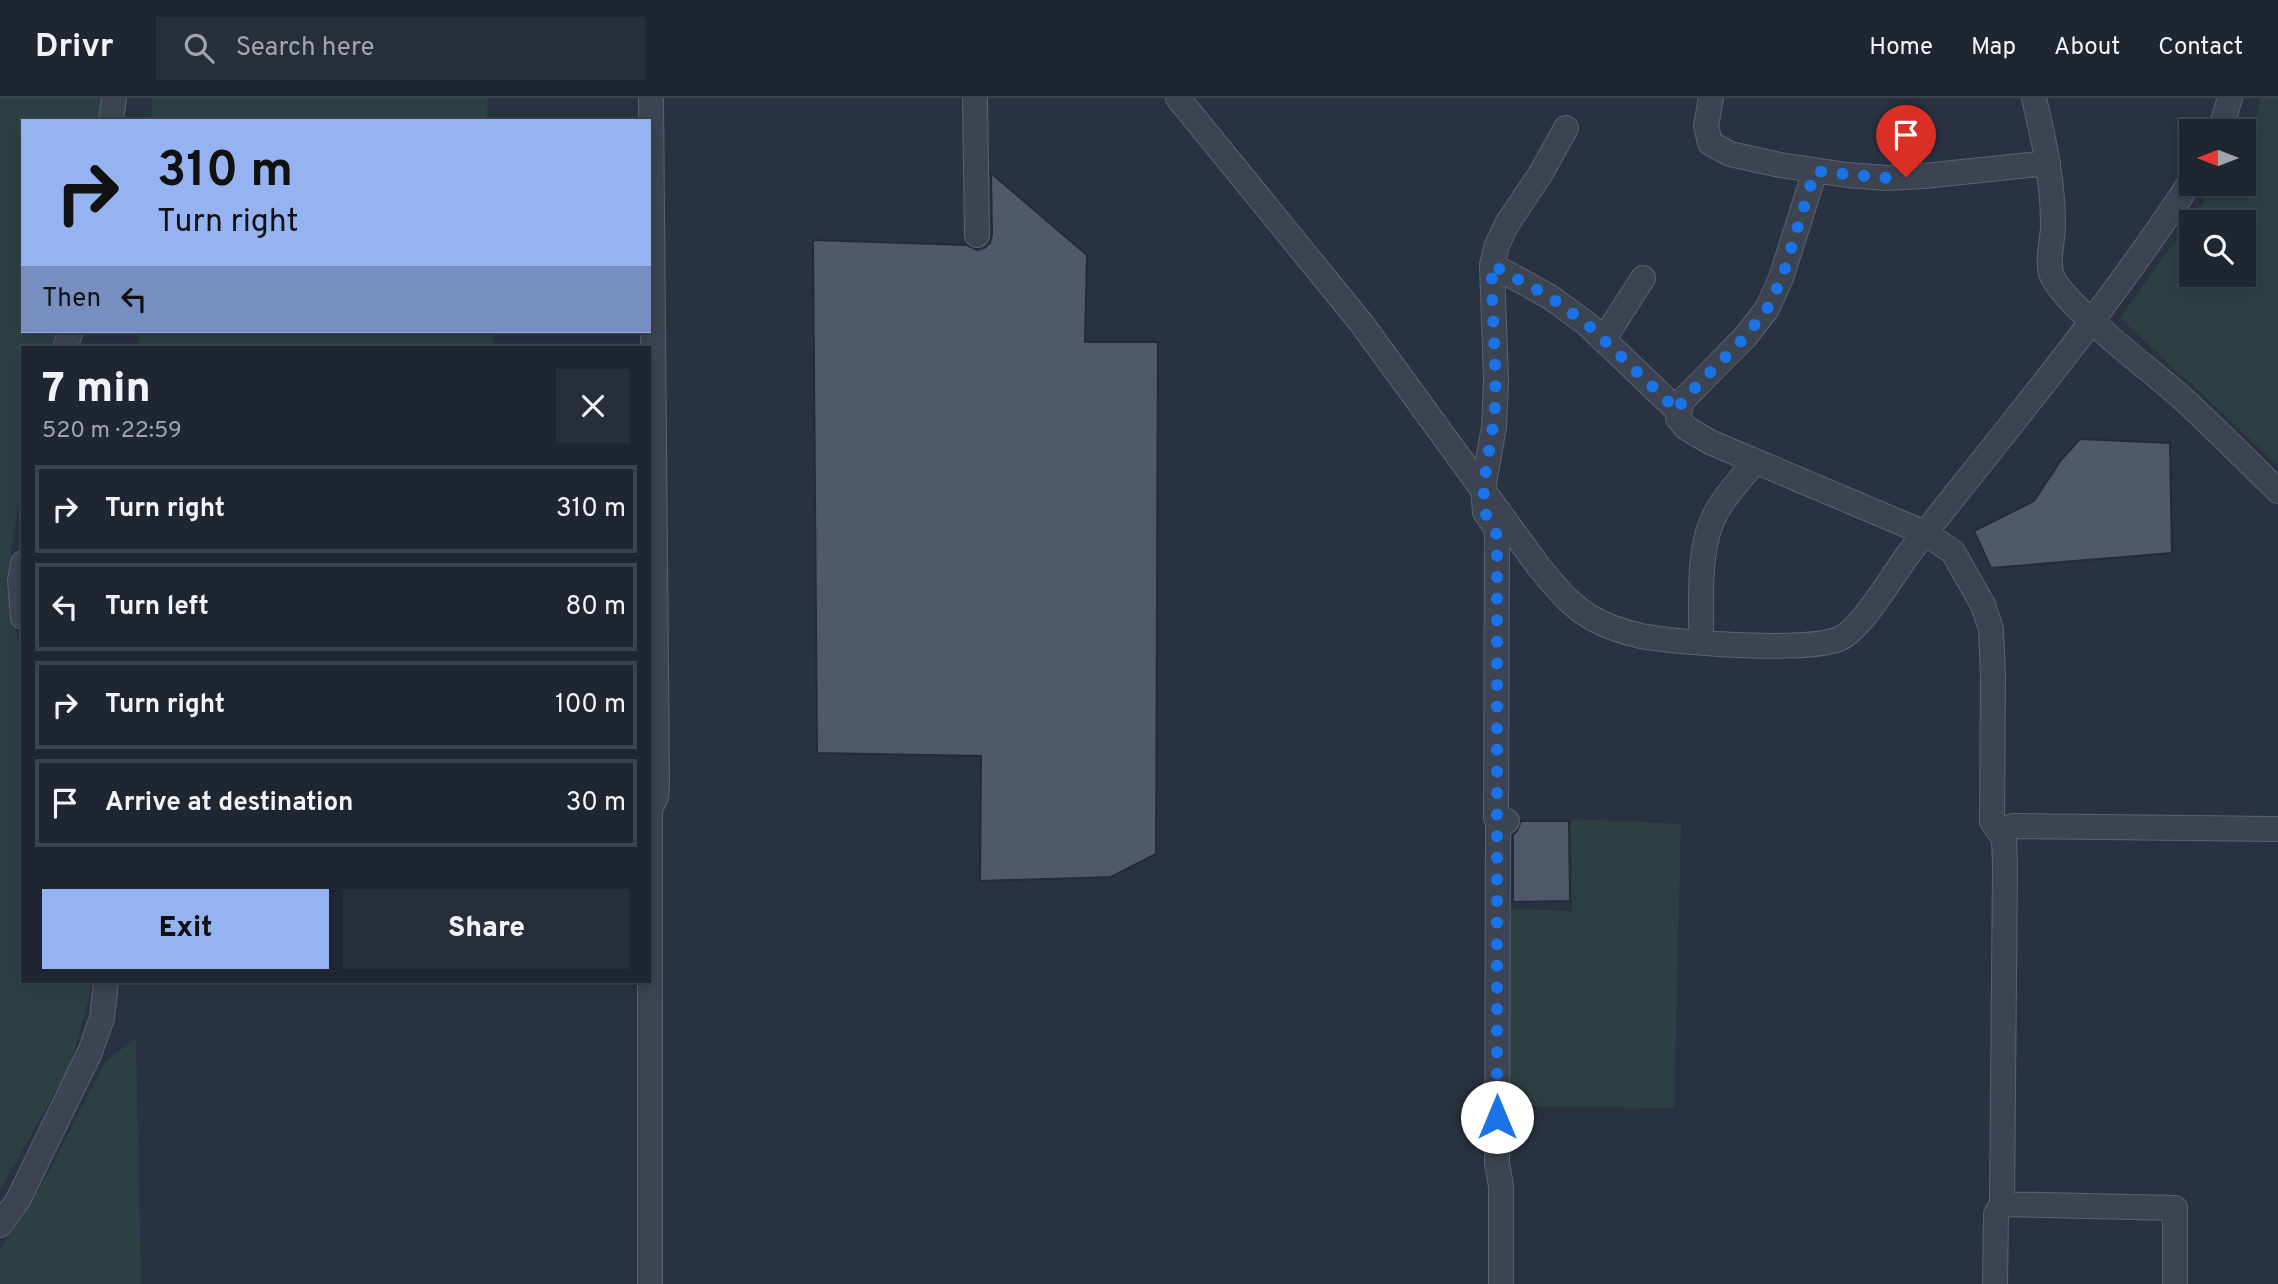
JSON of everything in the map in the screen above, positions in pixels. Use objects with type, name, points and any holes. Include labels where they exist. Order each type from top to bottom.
[{"type":"street","points":[[111,119],[114,98]]},
{"type":"street","points":[[651,98],[657,785],[651,807]]},
{"type":"street","points":[[975,98],[977,235]]},
{"type":"street","points":[[1178,98],[1362,324],[1539,567],[1565,598],[1589,617],[1615,629],[1640,636],[1701,642],[1828,643],[1843,637],[1855,627],[1925,533],[2093,320],[2180,196]]},
{"type":"street","points":[[1710,98],[1706,134],[1710,143],[1730,155],[1815,171],[1887,178],[2048,163]]},
{"type":"street","points":[[2034,98],[2048,163],[2053,224],[2049,264],[2052,276],[2073,303],[2182,398],[2278,492]]},
{"type":"street","points":[[2224,119],[2230,98]]},
{"type":"street","points":[[1500,1284],[1501,1185],[1497,1163],[1502,822],[1496,818],[1497,537],[1496,528],[1485,512],[1483,489],[1494,427],[1496,380],[1492,265],[1497,245],[1507,224],[1541,173],[1566,128]]},
{"type":"street","points":[[1678,411],[1682,401],[1746,336],[1767,309],[1782,278],[1815,171]]},
{"type":"street","points":[[1492,265],[1550,297],[1604,339],[1678,411],[1681,423],[1695,435],[1925,533],[1953,552],[1983,605],[1991,629],[1992,821],[2004,839],[2005,865],[2002,1204],[1996,1214],[1995,1284]]},
{"type":"street","points":[[1604,339],[1643,278]]},
{"type":"street","points":[[1701,642],[1703,563],[1710,525],[1718,508],[1755,461]]},
{"type":"street","points":[[21,575],[21,593]]},
{"type":"street","points":[[1999,830],[2013,826],[2278,829]]},
{"type":"street","points":[[0,1225],[18,1200],[90,1052],[102,1018],[106,983]]},
{"type":"street","points":[[649,983],[650,1284]]},
{"type":"street","points":[[2002,1204],[2175,1208],[2175,1284]]},
{"type":"green space","points":[[0,98],[104,98],[101,119],[21,119],[21,333],[57,333],[54,346],[21,346],[21,488],[6,583],[21,652],[21,983],[93,983],[71,1064],[0,1190]]},
{"type":"green space","points":[[152,98],[488,98],[487,119],[151,119]]},
{"type":"green space","points":[[2260,98],[2278,98],[2278,465],[2120,318],[2179,236],[2179,287],[2256,287],[2256,210],[2197,210],[2207,196],[2256,196],[2256,124]]},
{"type":"green space","points":[[139,333],[493,333],[494,346],[138,346]]},
{"type":"green space","points":[[1571,819],[1681,824],[1674,1108],[1507,1106],[1507,909],[1572,911]]},
{"type":"green space","points":[[136,1039],[141,1284],[0,1284],[0,1250],[45,1179],[106,1060]]},
{"type":"building","points":[[991,173],[1087,255],[1085,342],[1158,342],[1156,854],[1111,877],[980,881],[981,756],[817,753],[813,240],[967,245],[977,250],[984,248],[990,243],[992,235]]},
{"type":"building","points":[[2080,439],[2170,443],[2172,553],[1991,568],[1974,531],[2034,501],[2061,460]]},
{"type":"building","points":[[1521,821],[1569,821],[1570,901],[1513,902],[1513,834]]},
{"type":"route","points":[[1497,1117],[1497,537],[1496,528],[1485,512],[1483,489],[1494,427],[1496,380],[1492,265],[1550,297],[1587,324],[1678,411],[1682,401],[1746,336],[1767,309],[1782,278],[1815,171],[1887,178],[1906,177]]}]
